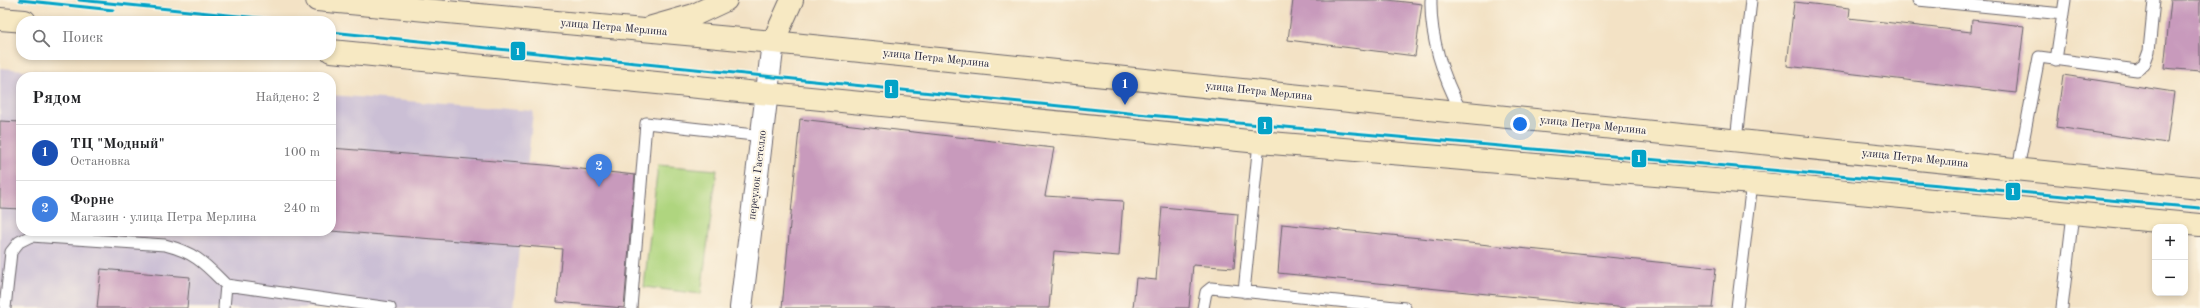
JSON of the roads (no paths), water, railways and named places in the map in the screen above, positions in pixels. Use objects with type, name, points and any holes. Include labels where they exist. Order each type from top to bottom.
[{"type":"main road","name":"улица Петра Мерлина","points":[[317,0],[773,42],[2200,188]]},
{"type":"main road","points":[[639,30],[694,15],[726,0]]},
{"type":"main road","points":[[773,42],[792,0]]},
{"type":"main road","points":[[0,18],[16,20]]},
{"type":"main road","points":[[336,52],[1259,142],[1752,183],[2200,225]]},
{"type":"street","name":"переулок Гастелло","points":[[741,308],[768,95],[773,42]]},
{"type":"lane","points":[[1431,0],[1430,19],[1434,43],[1450,91],[1462,113]]},
{"type":"lane","points":[[1736,141],[1751,0]]},
{"type":"lane","points":[[1918,0],[2063,14]]},
{"type":"lane","points":[[2056,60],[2065,0]]},
{"type":"lane","points":[[2018,169],[2038,57],[2137,70],[2144,65],[2149,52],[2154,0]]},
{"type":"lane","points":[[631,308],[646,123],[763,136]]},
{"type":"lane","points":[[1244,292],[1259,142]]},
{"type":"lane","points":[[1737,308],[1752,183]]},
{"type":"lane","points":[[2062,308],[2073,214]]},
{"type":"lane","points":[[5,308],[11,252],[19,242],[31,236],[165,246],[185,250],[201,260],[226,285],[390,308]]},
{"type":"lane","points":[[224,308],[226,285]]},
{"type":"lane","points":[[1203,308],[1206,292],[1211,288],[1405,308]]},
{"type":"place","name":"ТЦ \"Модный\"","points":[[1125,105]]},
{"type":"place","name":"Форне","points":[[599,187]]}]
